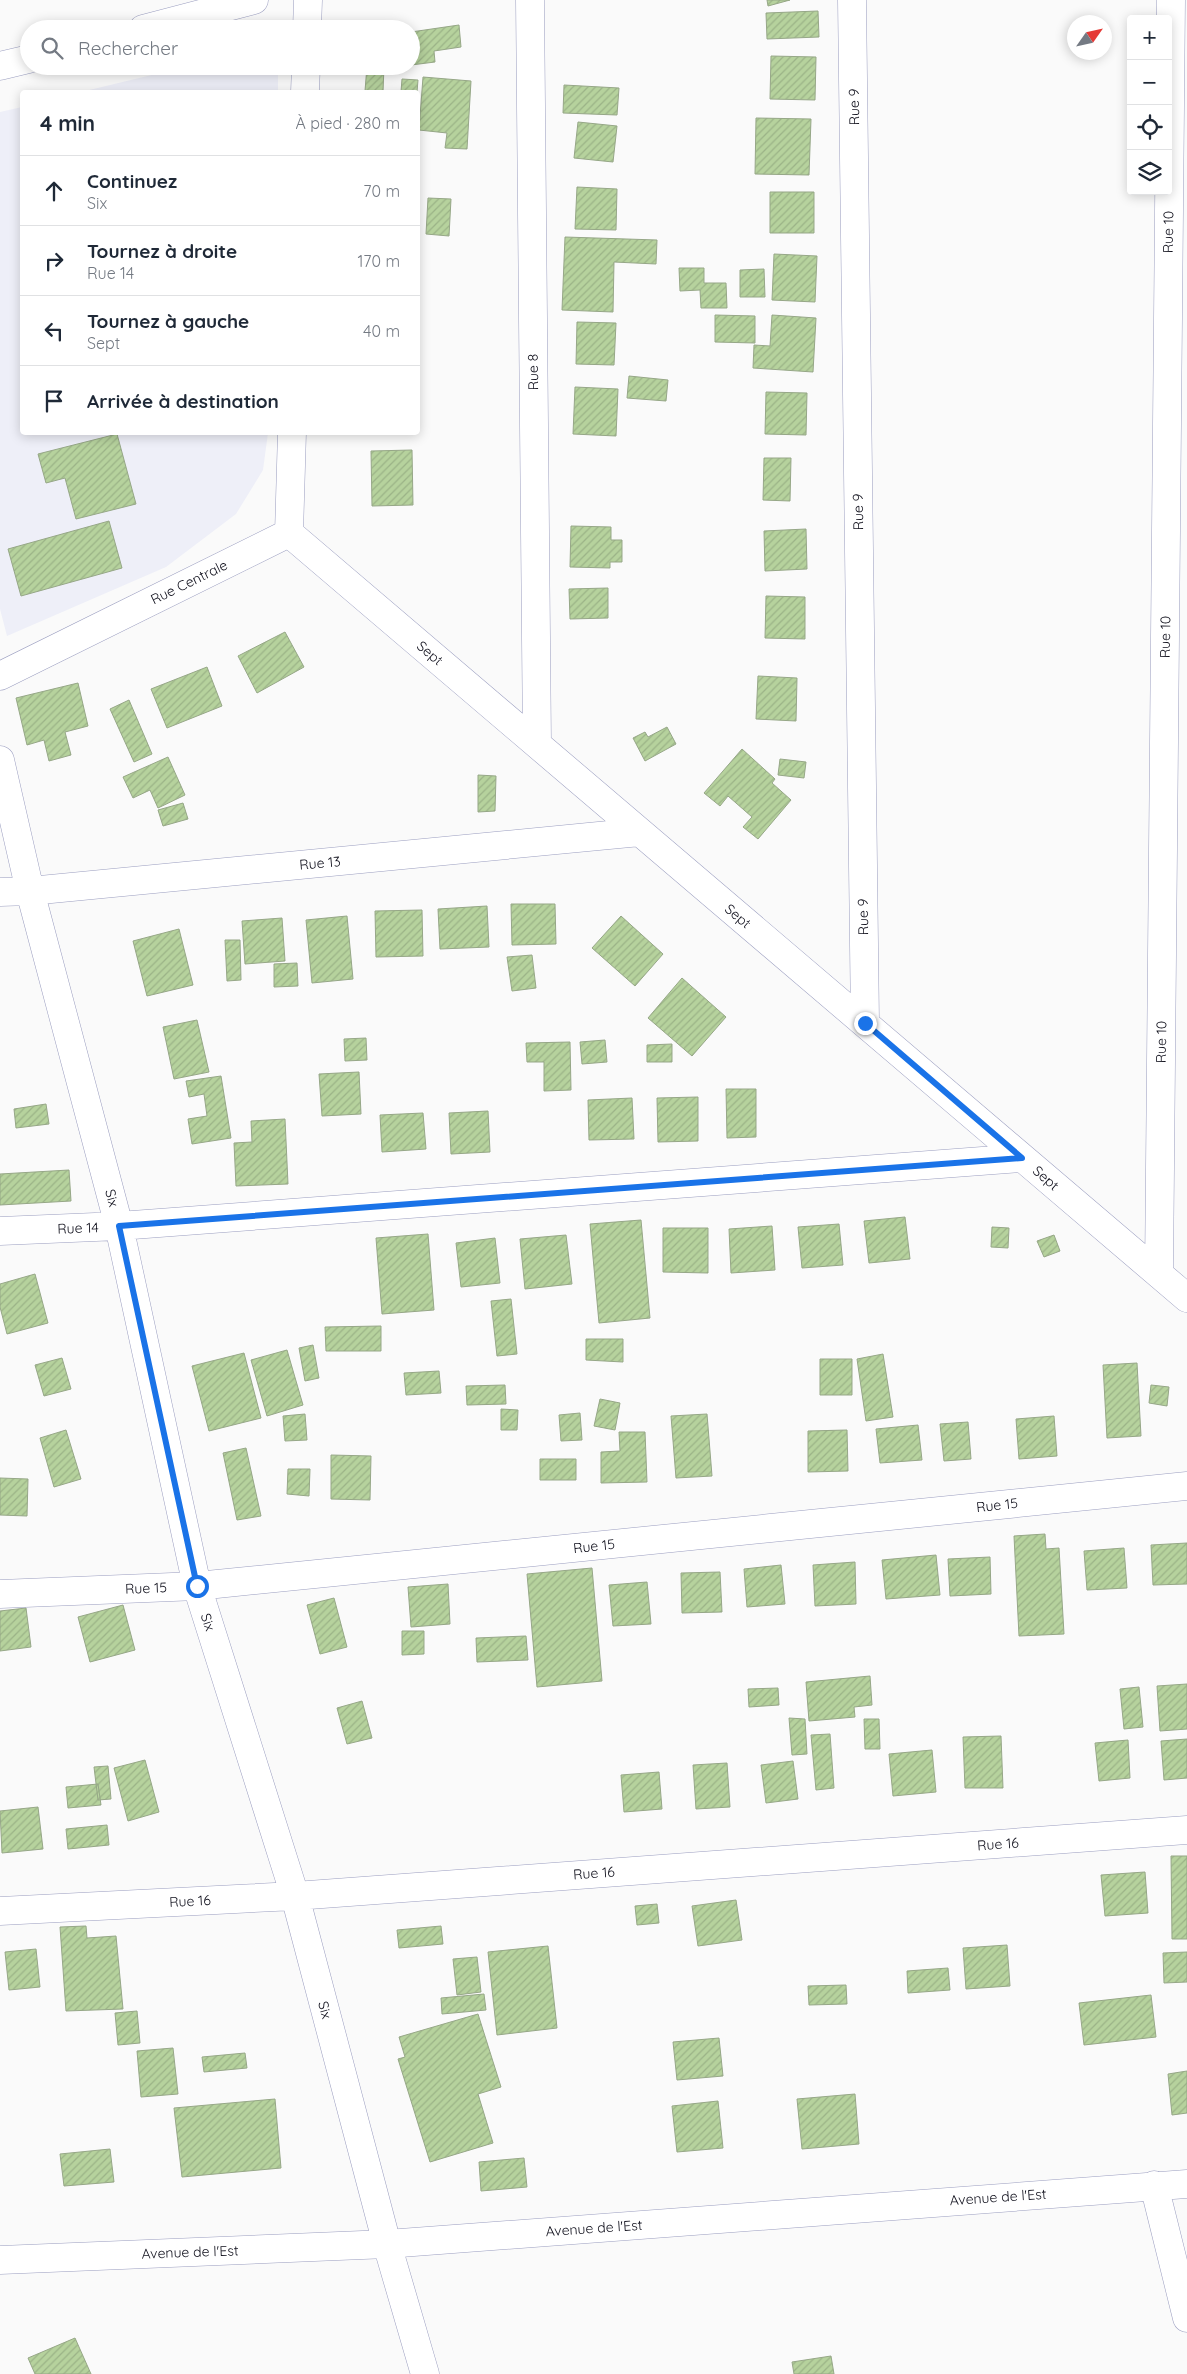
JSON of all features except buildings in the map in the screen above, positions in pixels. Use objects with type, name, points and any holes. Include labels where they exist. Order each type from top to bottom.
[{"type":"street","points":[[178,20],[254,0]]},
{"type":"street","points":[[307,20],[308,0]]},
{"type":"street","name":"Rue 8","points":[[530,0],[536,744]]},
{"type":"street","name":"Rue 9","points":[[852,0],[865,1023]]},
{"type":"street","name":"Rue 10","points":[[1159,1274],[1171,0]]},
{"type":"street","points":[[0,66],[20,61]]},
{"type":"street","points":[[305,90],[306,75]]},
{"type":"street","points":[[289,533],[292,435]]},
{"type":"street","name":"Sept","points":[[289,533],[1187,1298]]},
{"type":"street","name":"Rue Centrale","points":[[0,676],[289,533]]},
{"type":"street","name":"Six","points":[[0,760],[30,891],[119,1226],[197,1586],[295,1896],[387,2244],[425,2374]]},
{"type":"street","name":"Rue 13","points":[[0,892],[30,891],[640,832]]},
{"type":"street","name":"Rue 14","points":[[0,1231],[119,1226],[1022,1158]]},
{"type":"street","name":"Rue 15","points":[[0,1594],[197,1586],[1187,1486]]},
{"type":"street","name":"Rue 16","points":[[0,1911],[295,1896],[1187,1830]]},
{"type":"street","name":"Avenue de l'Est","points":[[0,2260],[387,2244],[1187,2184]]},
{"type":"street","points":[[1154,2185],[1187,2318]]},
{"type":"shaded area","points":[[152,75],[278,75],[278,90],[89,90]]},
{"type":"shaded area","points":[[20,107],[20,435],[268,435],[263,470],[236,514],[166,567],[7,636],[0,609],[0,112]]},
{"type":"route","points":[[197,1586],[119,1226],[1022,1158],[865,1023]]}]
